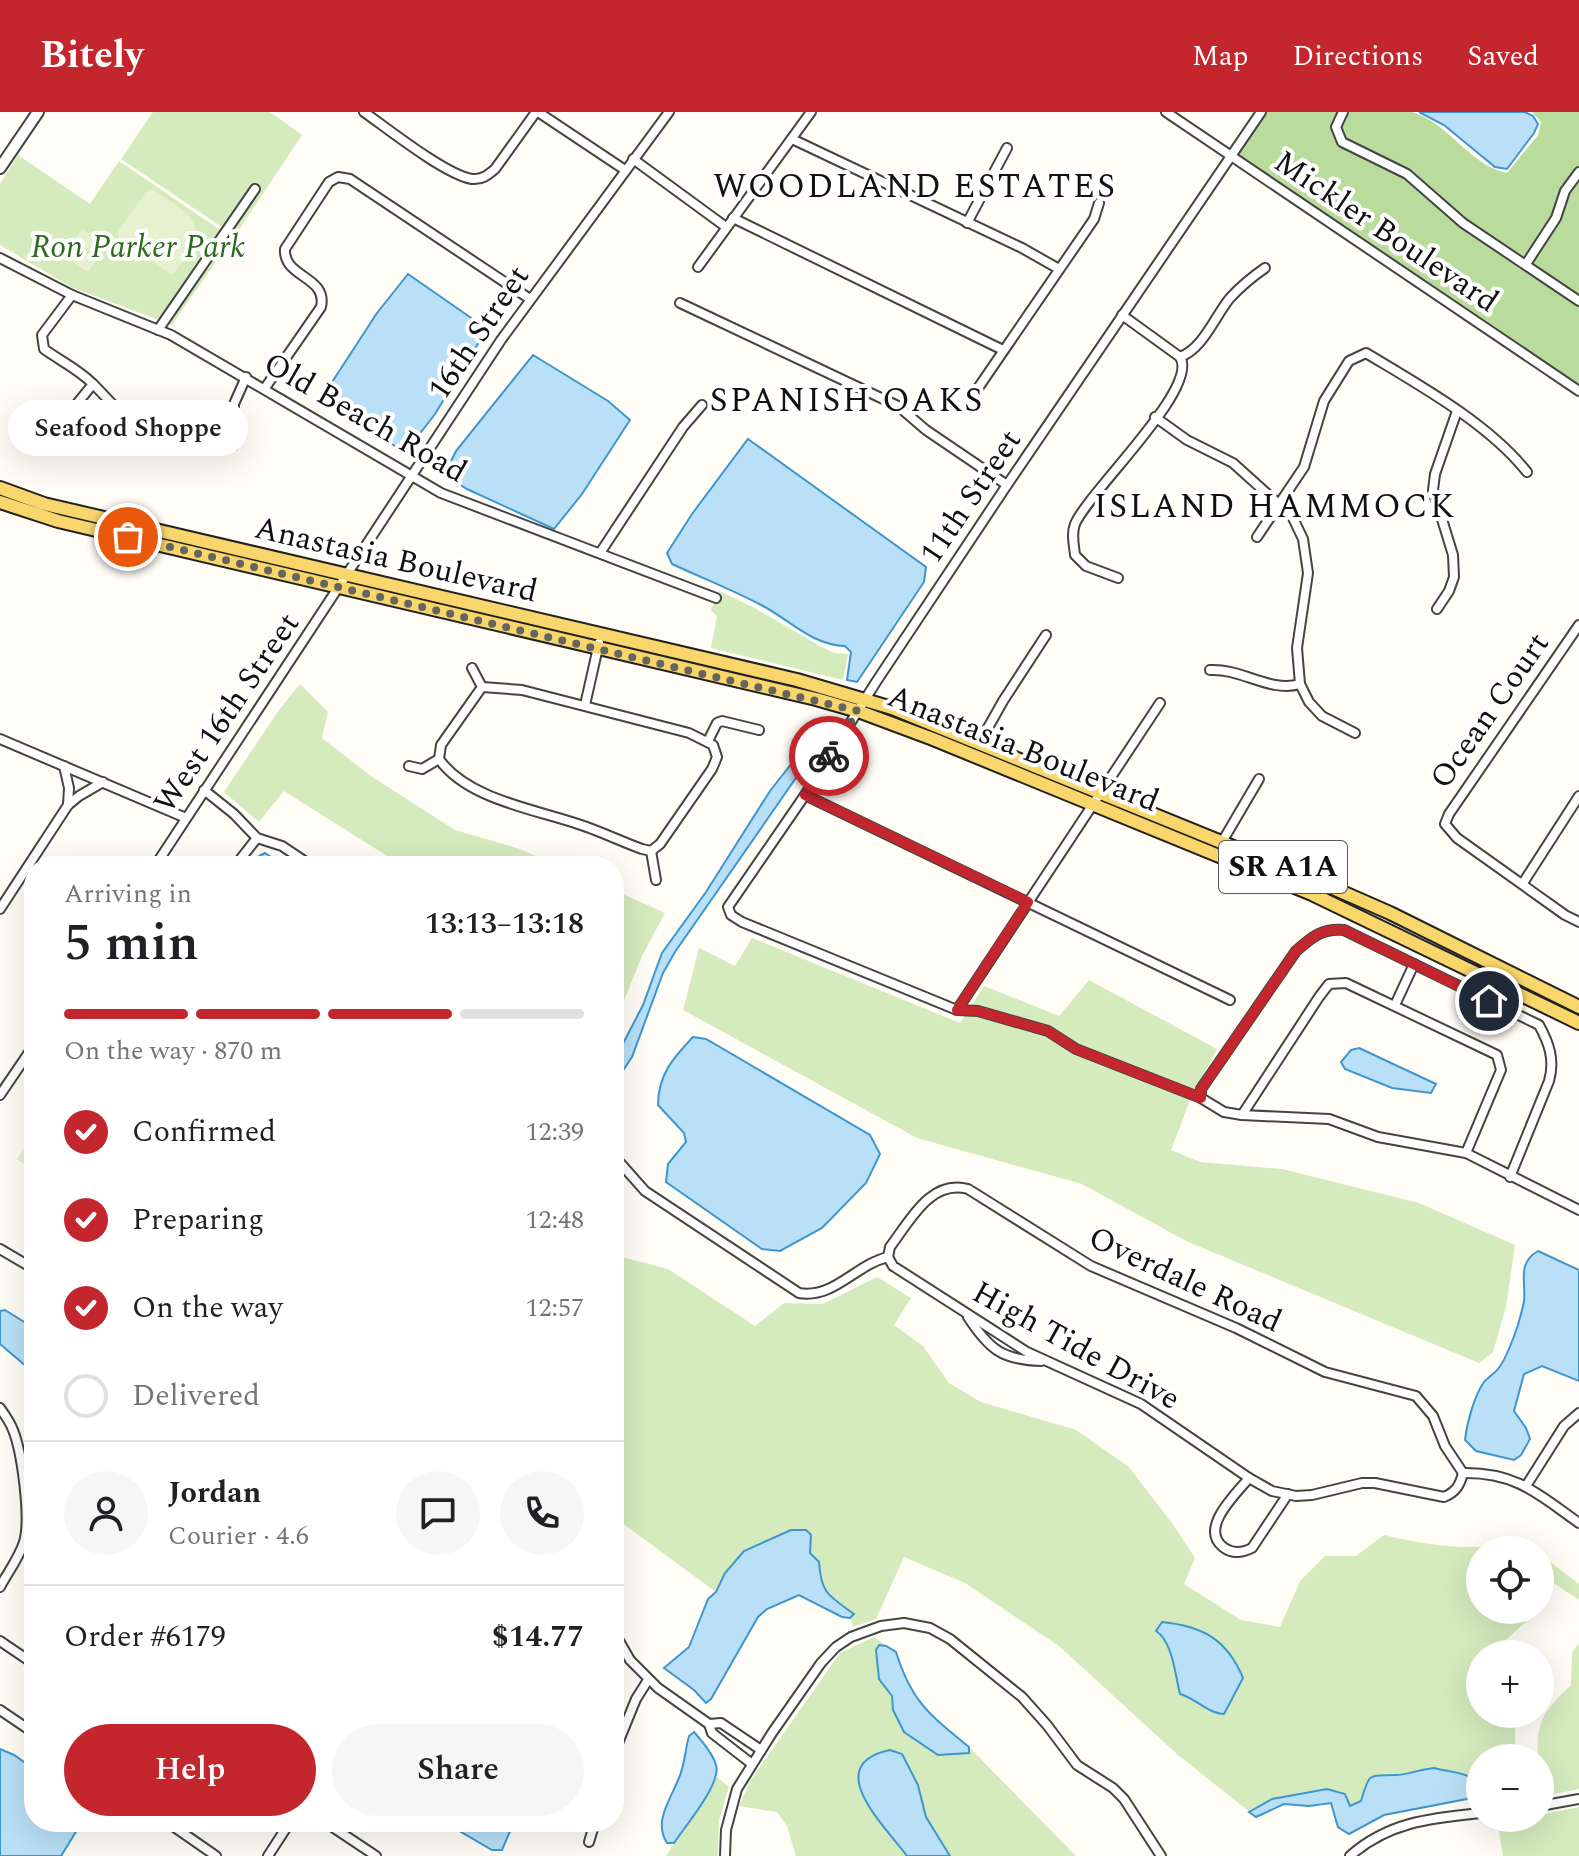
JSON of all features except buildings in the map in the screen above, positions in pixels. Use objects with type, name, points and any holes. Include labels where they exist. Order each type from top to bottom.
[{"type":"main road","name":"Anastasia Boulevard","points":[[0,488],[44,504],[348,575],[599,641]]},
{"type":"main road","name":"Anastasia Boulevard","points":[[0,502],[58,521],[340,588],[797,680],[1312,894],[1579,1023]]},
{"type":"main road","name":"Anastasia Boulevard","points":[[862,705],[980,742],[1222,842],[1390,913],[1579,1007]]},
{"type":"street","points":[[0,168],[38,112]]},
{"type":"street","points":[[364,112],[443,165],[472,179],[486,176],[495,169],[537,112],[625,170]]},
{"type":"street","name":"16th Street","points":[[340,588],[530,299],[669,112]]},
{"type":"street","points":[[698,267],[811,112]]},
{"type":"street","name":"Mickler Boulevard","points":[[1166,112],[1579,391]]},
{"type":"street","name":"11th Street","points":[[957,1010],[742,922],[730,913],[728,907],[805,795],[1007,485],[1261,112]]},
{"type":"street","points":[[1343,112],[1336,127],[1342,142],[1407,174],[1463,223],[1579,301]]},
{"type":"street","points":[[792,139],[1022,248],[1059,269]]},
{"type":"street","points":[[967,223],[1007,148]]},
{"type":"street","points":[[633,159],[726,227]]},
{"type":"street","points":[[1526,264],[1556,218],[1565,191],[1579,172]]},
{"type":"street","points":[[265,388],[321,307],[322,301],[315,284],[289,267],[285,249],[329,182],[338,177],[350,179],[530,299]]},
{"type":"street","points":[[158,330],[255,189]]},
{"type":"street","points":[[976,391],[1094,219],[1099,203]]},
{"type":"street","points":[[733,218],[1003,350]]},
{"type":"street","name":"Old Beach Road","points":[[0,258],[72,295],[158,330],[246,377],[412,477],[467,504],[716,598]]},
{"type":"street","points":[[1180,357],[1196,345],[1244,284],[1265,268]]},
{"type":"street","points":[[72,295],[42,335],[42,344],[93,384],[117,411],[135,423],[155,427],[233,425]]},
{"type":"street","points":[[680,303],[898,406],[926,430],[1007,485]]},
{"type":"street","points":[[1118,578],[1086,566],[1075,555],[1074,527],[1177,389],[1183,367],[1180,357],[1122,315]]},
{"type":"street","points":[[1257,537],[1304,467],[1324,401],[1349,361],[1366,353],[1426,388],[1513,454],[1527,472]]},
{"type":"street","points":[[234,445],[234,404],[246,377]]},
{"type":"street","points":[[75,406],[93,384]]},
{"type":"street","points":[[600,553],[683,427],[702,405]]},
{"type":"street","points":[[1437,609],[1454,577],[1453,555],[1433,490],[1435,474],[1457,411]]},
{"type":"street","points":[[1155,417],[1187,440],[1233,463],[1292,516],[1307,553],[1308,573],[1297,648],[1300,684],[1309,702],[1322,716],[1355,733]]},
{"type":"street","name":"West 16th Street","points":[[161,856],[340,588]]},
{"type":"street","name":"Ocean Court","points":[[1523,883],[1457,838],[1445,824],[1579,625]]},
{"type":"street","points":[[980,742],[1046,635]]},
{"type":"street","points":[[585,705],[599,641]]},
{"type":"street","points":[[472,668],[482,687]]},
{"type":"street","points":[[1210,670],[1234,671],[1282,687],[1300,684]]},
{"type":"street","points":[[482,687],[522,690],[585,705],[689,733],[713,745],[717,757],[712,769],[660,844],[651,851]]},
{"type":"street","points":[[439,759],[441,745],[482,687]]},
{"type":"street","points":[[957,1010],[1160,703]]},
{"type":"street","points":[[708,741],[717,723],[722,721],[759,730]]},
{"type":"street","points":[[0,739],[186,818]]},
{"type":"street","points":[[409,766],[422,769],[439,759]]},
{"type":"street","points":[[439,759],[480,793],[585,826],[651,851]]},
{"type":"street","points":[[64,766],[69,788],[68,805]]},
{"type":"street","points":[[1222,842],[1259,779]]},
{"type":"street","points":[[35,856],[68,805],[103,782]]},
{"type":"street","points":[[204,790],[257,838],[282,846],[297,856]]},
{"type":"street","points":[[805,795],[1230,1000]]},
{"type":"street","points":[[1579,796],[1523,883],[1579,922]]},
{"type":"street","points":[[243,856],[257,838]]},
{"type":"street","points":[[651,851],[656,880]]},
{"type":"street","points":[[0,909],[24,872]]},
{"type":"street","points":[[1201,1098],[1201,1089],[1296,951],[1315,935],[1329,929],[1344,930],[1539,1025],[1547,1040],[1553,1066],[1510,1177]]},
{"type":"street","points":[[1395,1005],[1414,964]]},
{"type":"street","points":[[1242,1115],[1329,984],[1346,983],[1497,1055],[1501,1070],[1466,1153]]},
{"type":"street","points":[[957,1010],[978,1011],[1048,1031],[1076,1049],[1201,1098],[1224,1112],[1329,1119],[1378,1137],[1466,1153],[1579,1210]]},
{"type":"street","points":[[0,1095],[24,1060]]},
{"type":"street","points":[[1254,1099],[1263,1115]]},
{"type":"street","points":[[624,1167],[645,1191],[799,1293],[813,1296],[827,1291],[874,1260],[888,1257]]},
{"type":"street","name":"Overdale Road","points":[[888,1257],[890,1247],[932,1194],[957,1186],[968,1189],[1091,1266],[1236,1328],[1325,1372],[1416,1396],[1433,1416],[1445,1446],[1463,1473]]},
{"type":"street","points":[[0,1249],[24,1263]]},
{"type":"street","name":"High Tide Drive","points":[[888,1257],[893,1266],[1027,1352],[1141,1404],[1272,1491],[1312,1495],[1362,1483],[1375,1483],[1444,1497],[1460,1484],[1463,1473]]},
{"type":"street","points":[[966,1313],[983,1340],[1000,1353],[1020,1359],[1047,1361]]},
{"type":"street","points":[[0,1408],[13,1429],[24,1499]]},
{"type":"street","points":[[1526,1486],[1564,1426],[1575,1423],[1579,1413]]},
{"type":"street","points":[[1463,1473],[1505,1476],[1526,1486],[1579,1523]]},
{"type":"street","points":[[1249,1478],[1217,1518],[1214,1533],[1219,1544],[1229,1551],[1243,1553],[1252,1548],[1288,1494]]},
{"type":"street","points":[[0,1587],[20,1554],[24,1541]]},
{"type":"street","points":[[725,1856],[726,1830],[733,1801],[752,1764],[821,1663],[836,1647],[868,1631],[904,1623],[930,1628],[950,1639],[1022,1697],[1077,1765],[1113,1788],[1131,1808],[1161,1856]]},
{"type":"street","points":[[0,1641],[24,1657]]},
{"type":"street","points":[[624,1650],[648,1680],[709,1724],[712,1733],[752,1764]]},
{"type":"street","points":[[624,1728],[648,1680]]},
{"type":"street","points":[[0,1710],[24,1726]]},
{"type":"street","points":[[709,1724],[721,1723],[761,1750]]},
{"type":"street","points":[[1554,1803],[1579,1799]]},
{"type":"street","points":[[1350,1856],[1362,1845],[1392,1828],[1466,1815]]},
{"type":"street","points":[[181,1832],[216,1856]]},
{"type":"street","points":[[268,1856],[284,1832]]},
{"type":"street","points":[[340,1832],[376,1856]]},
{"type":"street","points":[[589,1842],[592,1832]]},
{"type":"green space","points":[[153,112],[270,112],[302,135],[235,236],[121,159]]},
{"type":"green space","points":[[1267,112],[1337,112],[1332,129],[1340,146],[1405,177],[1461,226],[1579,306],[1579,386],[1237,156]]},
{"type":"green space","points":[[1349,112],[1412,112],[1425,117],[1470,154],[1507,173],[1538,135],[1541,122],[1532,112],[1579,112],[1579,166],[1561,189],[1552,216],[1524,257],[1466,220],[1409,170],[1345,139],[1341,128]]},
{"type":"green space","name":"Ron Parker Park","points":[[18,155],[90,204],[119,161],[232,238],[172,325],[71,287],[0,245],[0,184]]},
{"type":"green space","points":[[1579,179],[1579,296],[1532,263],[1560,221],[1569,193]]},
{"type":"green space","points":[[152,189],[181,209],[195,225],[192,245],[172,275],[119,238],[118,231],[146,192]]},
{"type":"green space","points":[[82,229],[106,246],[99,257],[74,241]]},
{"type":"green space","points":[[72,244],[96,261],[88,272],[64,256]]},
{"type":"green space","points":[[719,591],[834,653],[848,654],[843,680],[711,648],[717,616],[711,610]]},
{"type":"green space","points":[[300,684],[328,712],[322,738],[371,776],[455,830],[536,856],[387,856],[284,791],[259,822],[224,792]]},
{"type":"green space","points":[[624,895],[665,913],[642,956],[624,1000]]},
{"type":"green space","points":[[752,938],[960,1023],[984,986],[1059,1016],[1089,980],[1217,1049],[1189,1103],[1171,1150],[1200,1162],[1282,1169],[1419,1203],[1515,1245],[1506,1307],[1493,1352],[1479,1363],[1186,1241],[1082,1184],[917,1138],[683,1010],[699,948],[735,966]]},
{"type":"green space","points":[[24,1150],[24,1164],[17,1159]]},
{"type":"green space","points":[[624,1258],[668,1269],[755,1326],[784,1303],[823,1304],[877,1277],[911,1298],[894,1325],[923,1346],[949,1383],[981,1402],[1076,1430],[1129,1467],[1195,1558],[1184,1584],[1241,1620],[1280,1627],[1300,1581],[1325,1556],[1356,1556],[1384,1535],[1466,1547],[1466,1624],[1523,1624],[1506,1640],[1466,1640],[1466,1728],[1515,1728],[1515,1744],[1466,1744],[1466,1800],[1384,1814],[1349,1834],[1338,1827],[1331,1803],[1309,1806],[1284,1804],[1256,1817],[1178,1755],[1059,1646],[965,1583],[904,1557],[876,1619],[853,1627],[850,1618],[854,1614],[831,1597],[820,1582],[716,1592],[624,1524]]},
{"type":"green space","points":[[1554,1565],[1579,1584],[1579,1600],[1554,1583]]},
{"type":"green space","points":[[874,1637],[896,1652],[905,1680],[938,1724],[969,1747],[1076,1856],[796,1856],[787,1826],[777,1812],[739,1806],[750,1781],[840,1653]]},
{"type":"green space","points":[[1579,1643],[1579,1789],[1554,1794],[1554,1744],[1538,1742],[1540,1728],[1554,1728],[1554,1704],[1571,1685],[1572,1653]]},
{"type":"green space","points":[[717,1777],[729,1787],[719,1820],[718,1856],[666,1856],[712,1789]]},
{"type":"green space","points":[[1579,1807],[1579,1856],[1503,1856],[1499,1832],[1554,1832],[1554,1812]]},
{"type":"water","points":[[1419,112],[1525,112],[1533,116],[1538,124],[1507,169],[1495,167],[1444,125]]},
{"type":"water","points":[[408,274],[487,329],[435,414],[405,453],[323,396],[377,313]]},
{"type":"water","points":[[533,355],[608,401],[630,420],[582,494],[554,529],[467,489],[448,477],[448,467],[456,451]]},
{"type":"water","points":[[748,439],[926,567],[924,582],[857,682],[847,680],[851,652],[845,646],[812,637],[763,606],[672,564],[667,553]]},
{"type":"water","points":[[828,717],[839,720],[675,952],[663,973],[632,1057],[624,1069],[624,1042],[643,1005],[662,953],[706,892],[770,791]]},
{"type":"water","points":[[693,1037],[706,1039],[870,1135],[880,1154],[866,1183],[822,1228],[780,1251],[762,1249],[666,1182],[668,1164],[686,1142],[684,1133],[658,1105],[659,1094],[668,1068]]},
{"type":"water","points":[[1359,1048],[1436,1084],[1431,1093],[1392,1088],[1345,1069],[1341,1062],[1351,1050]]},
{"type":"water","points":[[1538,1251],[1579,1270],[1579,1381],[1542,1366],[1524,1374],[1514,1411],[1530,1439],[1521,1455],[1514,1460],[1476,1451],[1465,1440],[1477,1395],[1484,1382],[1501,1365],[1512,1342],[1524,1304],[1525,1267]]},
{"type":"water","points":[[5,1310],[24,1322],[24,1364],[0,1344],[0,1311]]},
{"type":"water","points":[[791,1530],[806,1530],[811,1535],[810,1553],[819,1562],[824,1588],[854,1614],[850,1618],[842,1617],[799,1595],[767,1609],[758,1617],[706,1703],[664,1668],[689,1647],[708,1599],[744,1551]]},
{"type":"water","points":[[1162,1622],[1201,1631],[1229,1653],[1243,1678],[1224,1714],[1180,1694],[1170,1651],[1156,1631]]},
{"type":"water","points":[[879,1645],[896,1652],[916,1696],[933,1716],[969,1747],[969,1753],[938,1755],[904,1732],[893,1710],[892,1696],[879,1679],[876,1650]]},
{"type":"water","points":[[694,1732],[716,1765],[714,1782],[674,1843],[667,1843],[663,1834],[663,1815],[682,1769],[689,1736]]},
{"type":"water","points":[[0,1749],[24,1762],[24,1832],[76,1832],[61,1856],[0,1856]]},
{"type":"water","points":[[890,1750],[902,1754],[918,1785],[926,1817],[950,1856],[907,1856],[873,1813],[859,1782],[860,1769],[870,1758]]},
{"type":"water","points":[[1434,1768],[1466,1775],[1466,1799],[1384,1815],[1349,1834],[1338,1827],[1331,1803],[1309,1806],[1284,1804],[1256,1817],[1249,1812],[1272,1799],[1327,1789],[1345,1794],[1350,1806],[1361,1801],[1371,1778]]},
{"type":"water","points":[[461,1832],[510,1832],[502,1850],[492,1850]]},
{"type":"way so far","points":[[128,537],[858,711],[829,756]]},
{"type":"place","name":"Seafood Shoppe","points":[[128,537]]},
{"type":"district","name":"WOODLAND ESTATES","points":[[915,187]]},
{"type":"district","name":"SPANISH OAKS","points":[[847,401]]},
{"type":"district","name":"ISLAND HAMMOCK","points":[[1275,507]]},
{"type":"route","points":[[829,756],[805,795],[1028,902],[957,1010],[978,1011],[1048,1031],[1076,1049],[1201,1098],[1201,1089],[1296,951],[1315,935],[1329,929],[1344,930],[1489,1001]]}]
